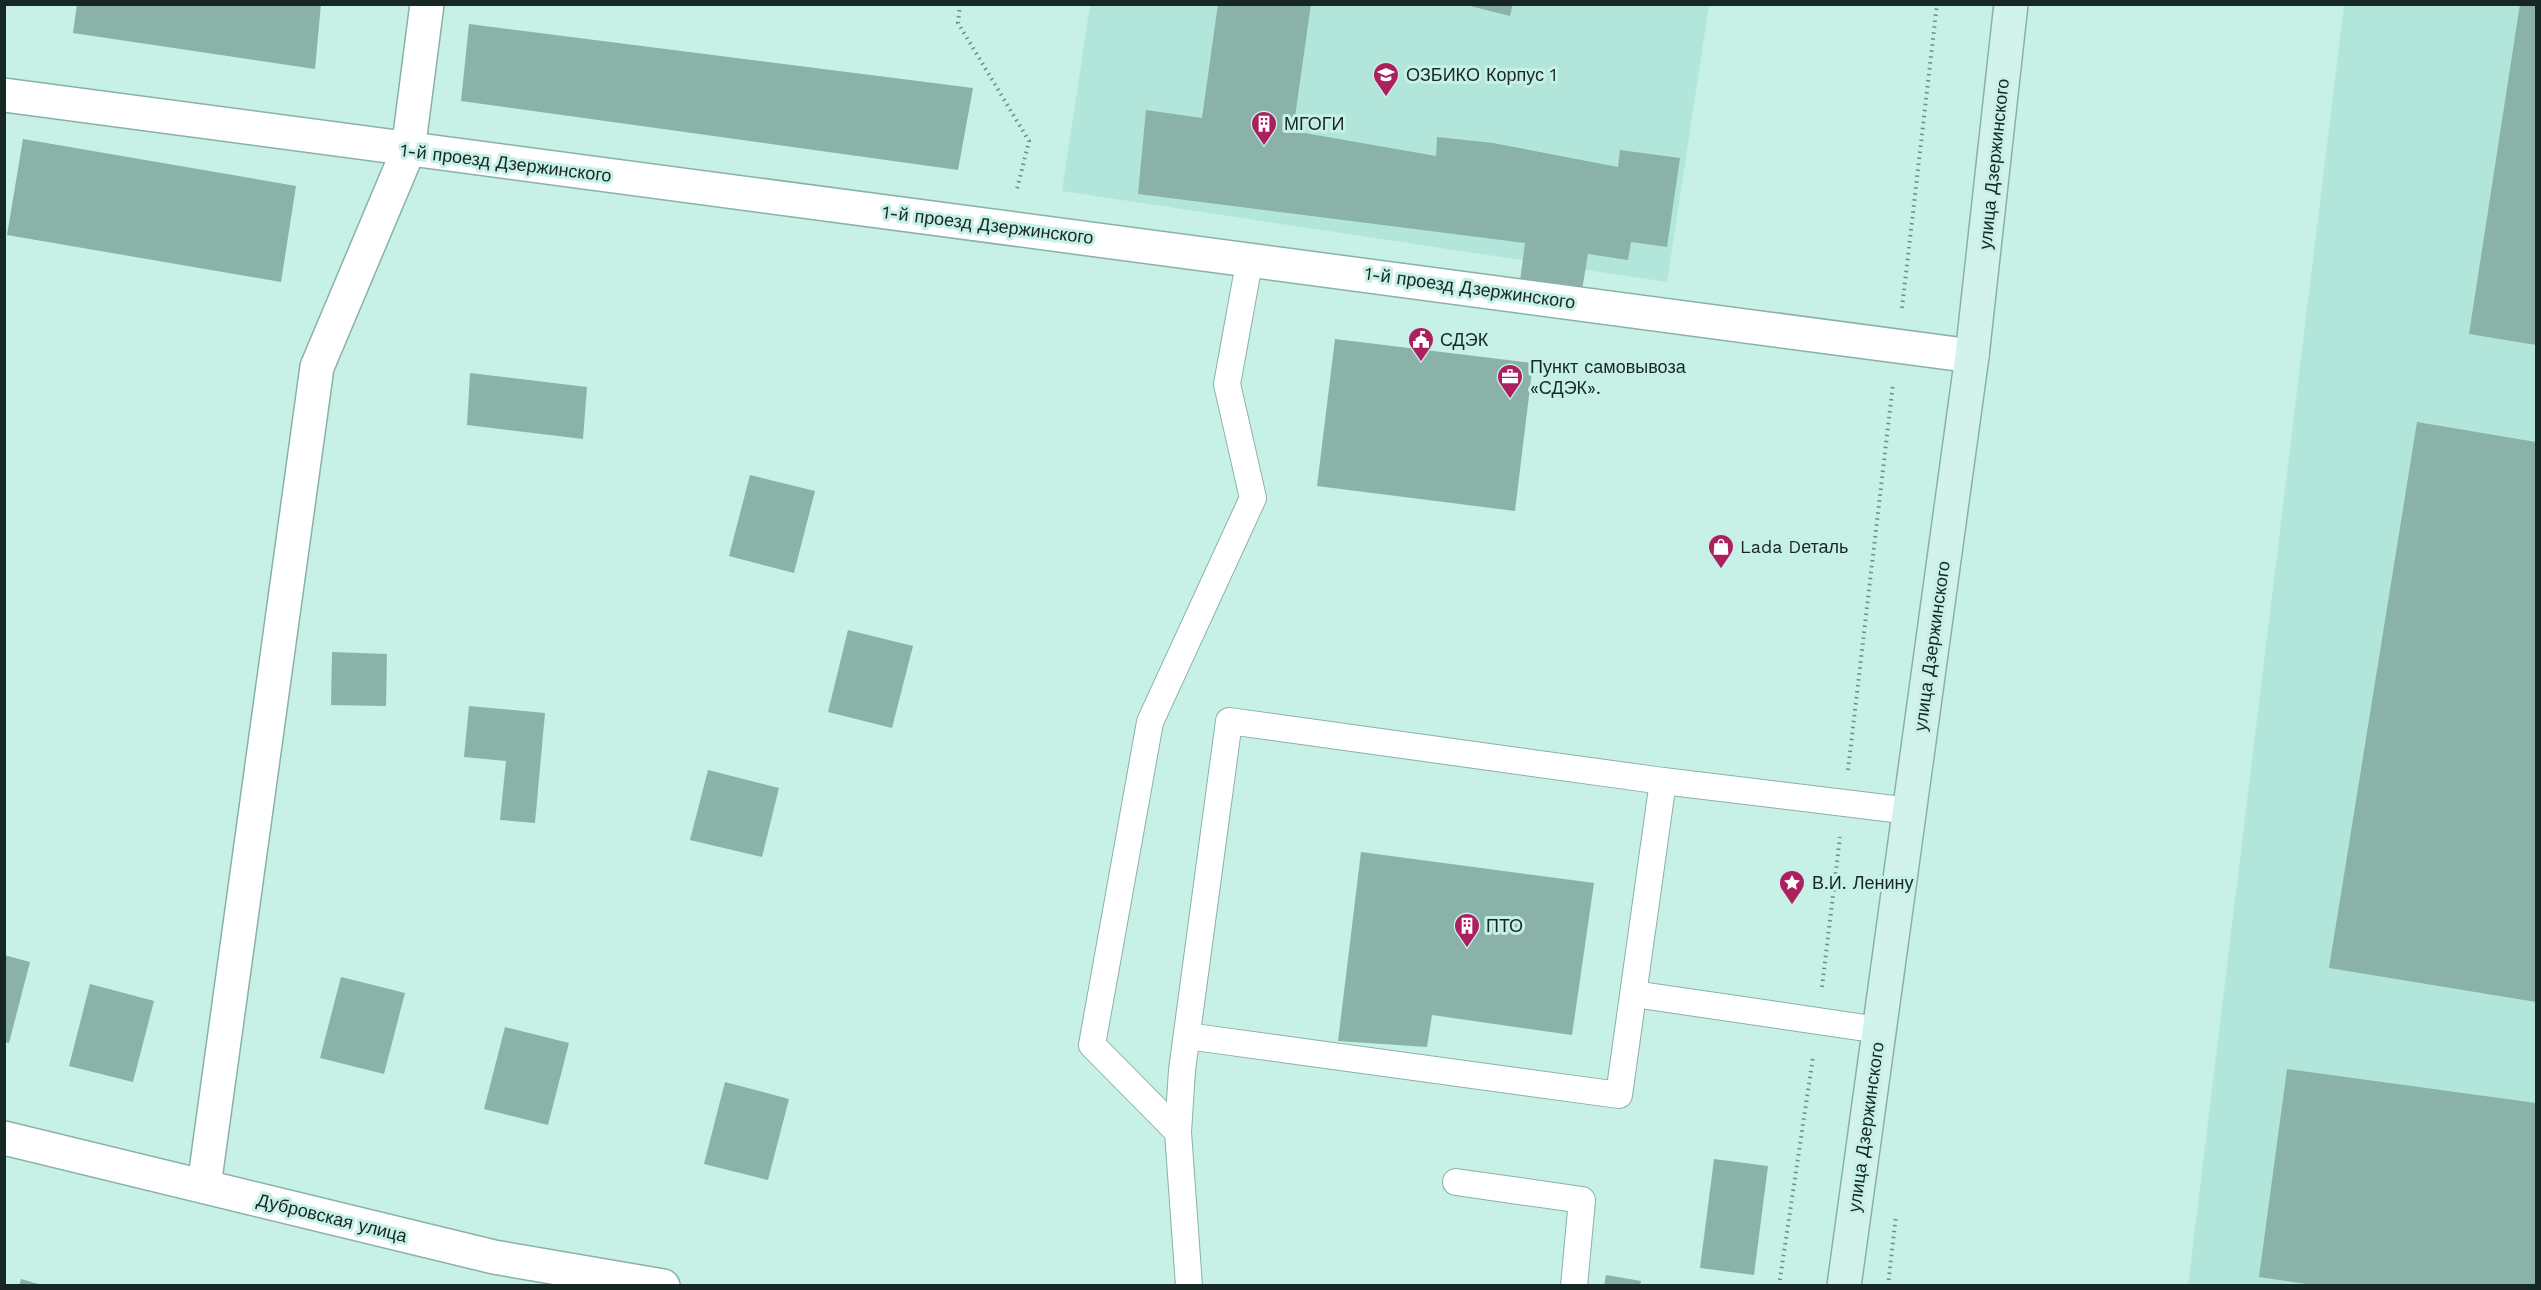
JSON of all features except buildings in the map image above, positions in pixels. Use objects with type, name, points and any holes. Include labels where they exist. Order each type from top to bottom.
[{"type":"main road","name":"улица Дзержинского","points":[[1844,1286],[1972,356],[2011,4]]},
{"type":"street","points":[[204,1186],[317,367],[408,151],[427,4]]},
{"type":"street","name":"1-й проезд Дзержинского","points":[[4,95],[408,151],[1250,258],[1972,356]]},
{"type":"street","name":"Дубровская улица","points":[[4,1138],[494,1257],[663,1286]]},
{"type":"lane","points":[[1178,1132],[1092,1045],[1150,722],[1253,498],[1227,384],[1250,258]]},
{"type":"lane","points":[[1189,1286],[1178,1132],[1187,1036],[1229,721],[1663,781],[1910,811]]},
{"type":"lane","points":[[1187,1036],[1619,1095],[1663,781]]},
{"type":"lane","points":[[1634,994],[1879,1030]]},
{"type":"lane","points":[[1456,1182],[1582,1200],[1574,1286]]},
{"type":"path","points":[[960,4],[958,23],[1029,141],[1007,227]]},
{"type":"path","points":[[1779,1286],[1818,1021],[1937,4]]},
{"type":"shaded area","name":"ОЗБИКО Корпус 1","points":[[1090,5],[1709,5],[1667,282],[1062,191]]},
{"type":"shaded area","points":[[2344,5],[2536,5],[2536,1285],[2188,1286]]},
{"type":"place","name":"ОЗБИКО Корпус 1","points":[[1386,98]]},
{"type":"place","name":"МГОГИ","points":[[1264,147]]},
{"type":"place","name":"СДЭК","points":[[1421,363]]},
{"type":"place","name":"Пункт самовывоза «СДЭК».","points":[[1510,400]]},
{"type":"place","name":"Lada Dеталь","points":[[1721,570]]},
{"type":"place","name":"В.И. Ленину","points":[[1792,906]]},
{"type":"place","name":"ПТО","points":[[1467,949]]}]
